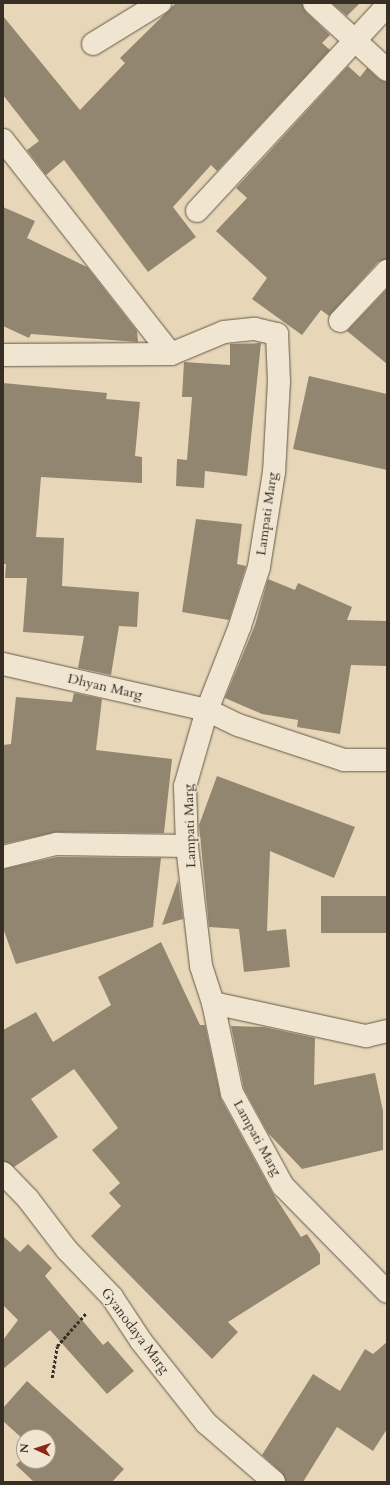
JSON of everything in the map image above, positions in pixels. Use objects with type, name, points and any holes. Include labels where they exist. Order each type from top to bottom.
[{"type":"street","points":[[93,44],[160,3]]},
{"type":"street","points":[[314,3],[387,70]]},
{"type":"street","points":[[197,211],[387,6]]},
{"type":"street","points":[[3,140],[171,354]]},
{"type":"street","points":[[340,321],[387,271]]},
{"type":"street","name":"Lampati Marg","points":[[171,354],[224,332],[255,329],[277,334],[280,380],[274,472],[259,567],[240,626],[207,710],[185,786],[187,846],[201,966],[213,1003],[232,1093],[283,1186],[387,1292]]},
{"type":"street","points":[[3,355],[171,354]]},
{"type":"street","name":"Dhyan Marg","points":[[3,664],[207,710],[238,725],[344,760],[387,760]]},
{"type":"street","points":[[3,857],[56,844],[187,846]]},
{"type":"street","points":[[213,1003],[366,1036],[387,1031]]},
{"type":"street","name":"Gyanodaya Marg","points":[[3,1173],[28,1199],[67,1250],[112,1297],[141,1341],[206,1423],[274,1482]]},
{"type":"path","points":[[52,1378],[57,1346],[83,1314],[112,1297]]},
{"type":"building","points":[[176,3],[302,3],[306,12],[330,35],[322,43],[330,50],[217,171],[211,165],[173,207],[196,237],[148,272],[64,160],[46,175],[27,150],[39,141],[3,95],[3,16],[80,110],[125,63],[120,58]]},
{"type":"building","points":[[332,3],[360,3],[347,16]]},
{"type":"building","points":[[348,66],[360,77],[367,68],[379,79],[387,82],[387,259],[378,262],[329,316],[321,310],[302,335],[252,299],[267,278],[216,231],[247,198],[236,188]]},
{"type":"building","points":[[3,207],[35,221],[27,238],[87,267],[137,331],[138,342],[31,334],[29,338],[3,326]]},
{"type":"building","points":[[387,289],[387,364],[347,331]]},
{"type":"building","points":[[261,343],[247,476],[205,471],[204,488],[176,486],[177,459],[187,460],[192,397],[182,397],[184,362],[230,365],[230,344]]},
{"type":"building","points":[[309,376],[387,394],[387,470],[293,449]]},
{"type":"building","points":[[3,383],[107,393],[106,399],[140,402],[135,456],[142,457],[142,483],[41,477],[36,537],[64,538],[62,586],[139,592],[137,627],[119,626],[111,675],[78,668],[84,636],[23,632],[27,578],[5,578],[6,564],[3,564]]},
{"type":"building","points":[[196,519],[242,524],[237,564],[246,566],[229,620],[182,612]]},
{"type":"building","points":[[268,579],[295,590],[298,583],[352,607],[347,620],[387,621],[387,666],[351,665],[340,734],[297,727],[298,720],[262,714],[225,698],[255,625]]},
{"type":"building","points":[[74,693],[102,699],[96,750],[172,759],[164,833],[56,832],[3,844],[3,745],[11,744],[16,697],[72,702]]},
{"type":"building","points":[[217,776],[355,827],[334,878],[270,851],[267,931],[286,929],[290,967],[244,972],[239,929],[209,927],[199,825]]},
{"type":"building","points":[[57,857],[161,858],[153,927],[16,964],[3,928],[3,869]]},
{"type":"building","points":[[178,880],[183,919],[162,925]]},
{"type":"building","points":[[321,896],[387,896],[387,933],[321,933]]},
{"type":"building","points":[[161,942],[200,1025],[205,1025],[221,1099],[272,1192],[301,1237],[307,1234],[320,1254],[320,1264],[228,1322],[238,1332],[212,1359],[91,1236],[121,1206],[109,1193],[120,1183],[92,1150],[118,1128],[74,1069],[31,1099],[58,1137],[14,1167],[3,1161],[3,1030],[36,1012],[53,1042],[111,1005],[98,977]]},
{"type":"building","points":[[231,1026],[264,1027],[315,1038],[314,1085],[375,1073],[383,1111],[383,1150],[302,1169],[268,1133],[244,1089]]},
{"type":"building","points":[[3,1236],[20,1252],[28,1244],[52,1268],[45,1276],[103,1345],[108,1341],[134,1371],[107,1394],[50,1330],[3,1369],[3,1340],[18,1320],[3,1305]]},
{"type":"building","points":[[387,1342],[387,1429],[373,1451],[337,1427],[303,1482],[286,1482],[282,1473],[262,1455],[313,1374],[340,1391],[365,1349],[373,1354]]},
{"type":"building","points":[[27,1381],[124,1469],[112,1482],[34,1482],[20,1469],[56,1469],[56,1429],[16,1429],[16,1433],[3,1421],[3,1408]]}]
